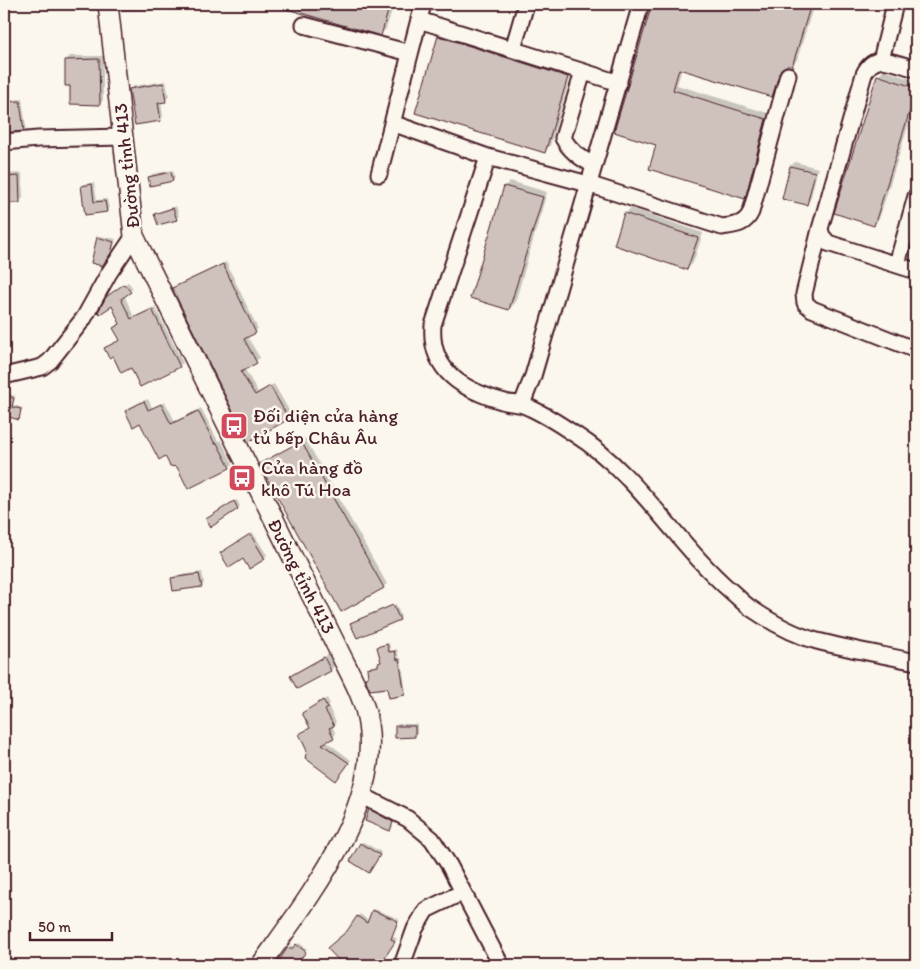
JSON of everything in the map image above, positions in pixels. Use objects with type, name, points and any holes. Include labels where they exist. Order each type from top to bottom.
[{"type":"main road","name":"Đường tỉnh 413","points":[[108,4],[134,236],[266,506],[307,584],[360,697],[368,722],[371,748],[361,795],[343,837],[318,885],[261,965]]},
{"type":"street","points":[[379,174],[423,4]]},
{"type":"street","points":[[513,49],[526,4]]},
{"type":"street","points":[[522,404],[533,376],[641,4]]},
{"type":"street","points":[[881,60],[895,4]]},
{"type":"street","points":[[420,20],[619,83]]},
{"type":"street","points":[[304,25],[410,53]]},
{"type":"street","points":[[916,69],[881,60],[872,62],[864,74],[820,229],[804,294],[805,303],[812,309],[916,350]]},
{"type":"street","points":[[583,72],[563,138],[573,152],[594,166]]},
{"type":"street","points":[[392,123],[488,157],[588,184],[722,227],[742,223],[748,219],[788,75]]},
{"type":"street","points":[[4,142],[38,139],[123,137]]},
{"type":"street","points":[[488,157],[433,325],[434,353],[441,366],[450,376],[486,396],[507,403],[522,404],[555,421],[603,454],[654,507],[683,544],[718,580],[752,609],[787,629],[815,640],[916,662]]},
{"type":"street","points":[[897,264],[916,196]]},
{"type":"street","points":[[820,229],[828,243],[916,271]]},
{"type":"street","points":[[4,376],[42,367],[50,361],[84,318],[109,273],[134,236]]},
{"type":"street","points":[[361,795],[408,819],[432,839],[449,865],[501,965]]},
{"type":"street","points":[[402,965],[415,928],[426,910],[463,892]]},
{"type":"building","points":[[277,4],[390,4],[381,36],[276,6]]},
{"type":"building","points":[[652,4],[811,4],[792,67],[786,66],[781,69],[772,97],[679,69],[673,90],[766,119],[745,199],[649,169],[656,145],[614,132]]},
{"type":"building","points":[[438,36],[568,77],[545,153],[415,113]]},
{"type":"building","points":[[99,59],[100,105],[70,104],[70,86],[65,86],[65,60]]},
{"type":"building","points":[[877,75],[916,88],[916,91],[874,226],[834,213]]},
{"type":"building","points":[[163,83],[166,102],[158,103],[161,121],[135,125],[129,89]]},
{"type":"building","points":[[20,101],[24,131],[4,133],[4,107],[8,106],[8,102]]},
{"type":"building","points":[[790,166],[815,172],[807,205],[782,199]]},
{"type":"building","points":[[171,172],[173,181],[150,186],[148,177]]},
{"type":"building","points":[[19,176],[20,203],[4,203],[4,177]]},
{"type":"building","points":[[92,184],[94,202],[105,201],[107,212],[85,215],[81,186]]},
{"type":"building","points":[[504,186],[543,197],[509,310],[470,298]]},
{"type":"building","points":[[173,208],[177,220],[158,225],[154,214]]},
{"type":"building","points":[[624,213],[698,238],[687,270],[614,245]]},
{"type":"building","points":[[97,237],[114,242],[111,253],[102,266],[91,263]]},
{"type":"building","points":[[223,264],[256,333],[244,339],[257,363],[241,372],[255,395],[270,386],[289,419],[248,442],[172,288]]},
{"type":"building","points":[[124,284],[131,292],[121,299],[131,319],[152,309],[180,367],[140,387],[131,368],[121,373],[113,356],[109,358],[104,348],[120,340],[113,328],[120,324],[112,306],[100,314],[98,312],[106,297]]},
{"type":"building","points":[[4,395],[14,398],[12,407],[21,409],[19,420],[9,417],[7,426],[4,425]]},
{"type":"building","points":[[144,401],[148,410],[161,404],[171,424],[198,411],[230,468],[188,489],[177,467],[170,466],[165,456],[159,460],[140,423],[133,427],[125,411]]},
{"type":"building","points":[[301,441],[384,588],[341,612],[259,464]]},
{"type":"building","points":[[234,501],[238,509],[211,527],[206,519]]},
{"type":"building","points":[[250,534],[265,559],[249,569],[243,559],[229,568],[220,553]]},
{"type":"building","points":[[199,574],[202,587],[173,591],[171,578]]},
{"type":"building","points":[[393,605],[400,620],[357,638],[350,623]]},
{"type":"building","points":[[387,644],[389,652],[395,651],[397,660],[399,659],[405,695],[389,698],[387,688],[370,690],[365,678],[368,677],[367,668],[378,666],[378,663],[381,662],[377,647]]},
{"type":"building","points":[[324,657],[331,671],[297,689],[290,676]]},
{"type":"building","points":[[323,700],[328,708],[325,710],[334,726],[329,728],[334,738],[322,744],[349,763],[336,781],[305,758],[307,751],[299,734],[310,728],[302,713]]},
{"type":"building","points":[[395,726],[415,726],[415,737],[395,738]]},
{"type":"building","points":[[369,809],[393,822],[390,831],[365,821]]},
{"type":"building","points":[[360,843],[380,855],[369,873],[350,861]]},
{"type":"building","points":[[372,910],[398,921],[391,939],[395,942],[383,960],[389,965],[343,965],[327,948],[347,931],[357,916],[367,923]]},
{"type":"building","points":[[296,944],[306,952],[296,965],[283,965],[278,962],[288,947],[292,949]]},
{"type":"place","name":"Đối diện cửa hàng tủ bếp Châu Âu","points":[[234,426]]},
{"type":"place","name":"Cửa hàng đồ khô Tú Hoa","points":[[242,478]]}]
